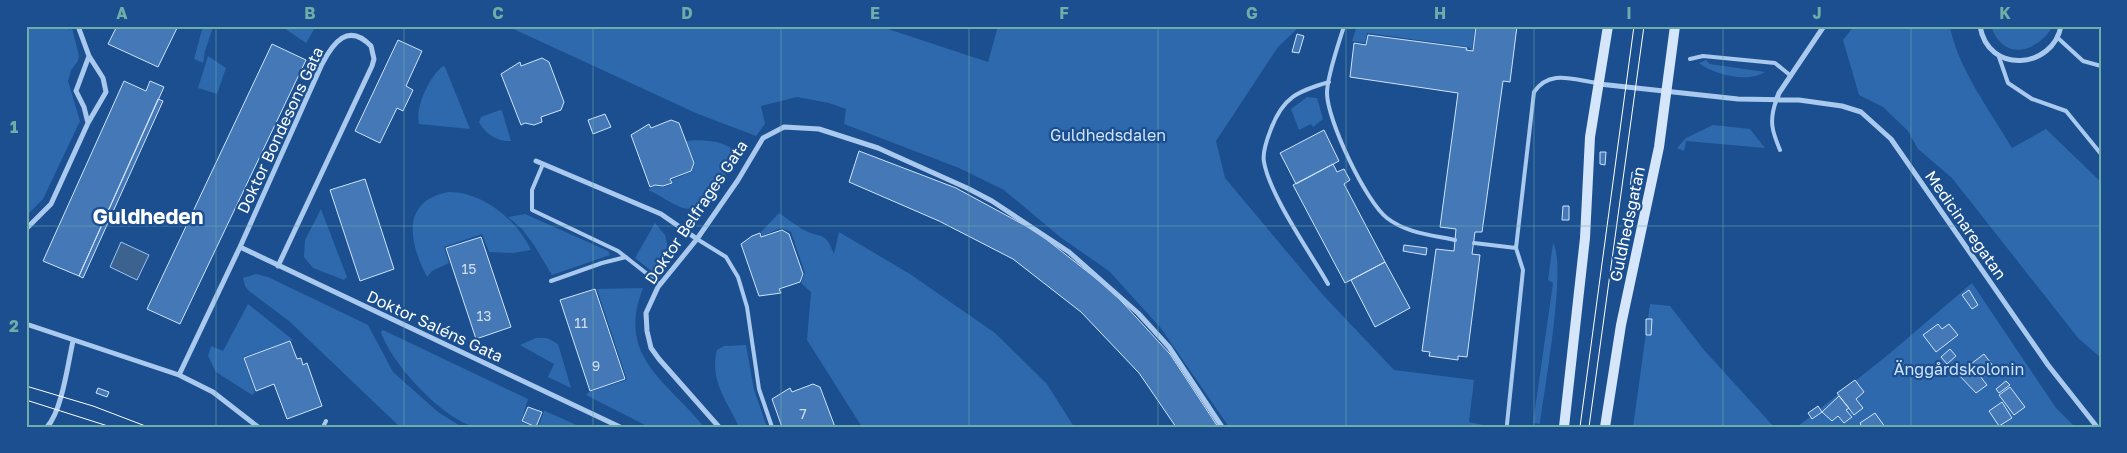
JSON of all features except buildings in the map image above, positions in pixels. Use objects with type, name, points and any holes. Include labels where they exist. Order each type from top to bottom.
[{"type":"street","points":[[26,229],[51,204],[88,123],[104,97],[106,87],[103,78],[89,56],[78,26]]},
{"type":"street","name":"Guldhedsgatan","points":[[1564,427],[1586,238],[1590,137],[1608,26]]},
{"type":"street","name":"Guldhedsgatan","points":[[1605,427],[1621,325],[1659,147],[1668,91],[1675,26]]},
{"type":"street","points":[[1776,101],[1779,93],[1824,26]]},
{"type":"street","points":[[1980,26],[1981,34],[1990,49],[2000,57],[2019,61],[2045,52],[2059,39],[2061,26]]},
{"type":"street","name":"Doktor Bondesons Gata","points":[[179,375],[330,50],[344,37],[349,35],[361,38],[373,51],[372,66],[278,266]]},
{"type":"street","points":[[88,123],[84,108],[76,91],[89,56]]},
{"type":"street","name":"Medicinaregatan","points":[[1599,84],[1730,99],[1799,100],[1842,106],[1861,112],[1891,139],[2048,365],[2097,427]]},
{"type":"street","name":"Doktor Belfrages Gata","points":[[719,427],[651,348],[647,331],[646,313],[660,284],[697,239],[738,180],[763,138],[784,128],[796,126],[834,133],[878,148],[967,188],[999,206],[1069,252],[1138,313],[1169,347],[1222,427]]},
{"type":"street","points":[[536,161],[661,214],[697,239]]},
{"type":"street","name":"Doktor Saléns Gata","points":[[240,247],[620,427]]},
{"type":"street","points":[[26,324],[179,375],[213,392],[258,427]]},
{"type":"street","points":[[51,425],[60,397],[73,341]]},
{"type":"lane","points":[[1344,26],[1327,91],[1328,104],[1336,129],[1372,202],[1386,218],[1400,226],[1412,231],[1455,240]]},
{"type":"lane","points":[[2059,39],[2083,61],[2101,66]]},
{"type":"lane","points":[[1690,59],[1703,56],[1775,62],[1791,76]]},
{"type":"lane","points":[[2000,57],[2008,83],[2032,99],[2066,111],[2101,154]]},
{"type":"lane","points":[[1507,424],[1523,270],[1516,248],[1534,92],[1540,82],[1556,78],[1599,84]]},
{"type":"lane","points":[[1328,284],[1271,185],[1263,161],[1266,142],[1278,111],[1286,102],[1306,89],[1329,82]]},
{"type":"lane","points":[[1776,101],[1770,120],[1773,135],[1780,150]]},
{"type":"lane","points":[[543,164],[532,190],[532,210],[618,251],[660,284]]},
{"type":"lane","points":[[697,239],[726,257],[738,277],[747,307],[759,389],[772,427]]},
{"type":"lane","points":[[1474,243],[1516,248]]},
{"type":"lane","points":[[551,281],[602,263],[626,257]]},
{"type":"lane","points":[[323,427],[326,422]]},
{"type":"green space","points":[[26,26],[68,26],[69,30],[72,28],[79,56],[78,61],[71,70],[68,81],[80,121],[43,199],[26,216]]},
{"type":"green space","points":[[203,26],[213,27],[203,63],[194,59]]},
{"type":"green space","points":[[281,26],[316,26],[306,43]]},
{"type":"green space","name":"Guldhedsdalen","points":[[507,26],[879,26],[988,62],[998,26],[1300,26],[1278,47],[1216,141],[1225,178],[1323,295],[1394,370],[1474,380],[1469,422],[1492,427],[1229,427],[1160,327],[1109,271],[1060,237],[1004,190],[959,168],[844,124],[846,109],[829,103],[797,97],[761,106],[765,124],[756,136],[698,114]]},
{"type":"green space","points":[[1357,26],[1473,26],[1475,28],[1472,50],[1468,47],[1367,33],[1365,43],[1352,41]]},
{"type":"green space","points":[[1854,26],[1950,26],[1959,57],[1967,73],[2012,148],[2046,129],[2101,182],[2101,358],[2078,338],[1952,178],[1918,149],[1908,131],[1883,107],[1859,95],[1843,40]]},
{"type":"green space","points":[[1991,26],[2053,26],[2038,42],[2020,50],[2004,45],[1996,37]]},
{"type":"green space","points":[[208,56],[226,68],[217,94],[198,88]]},
{"type":"green space","points":[[1706,60],[1710,64],[1765,72],[1750,77],[1731,76],[1713,71],[1699,63]]},
{"type":"green space","points":[[443,66],[470,129],[419,124],[419,109],[424,93],[433,77]]},
{"type":"green space","points":[[1307,97],[1317,98],[1323,119],[1313,127],[1311,124],[1299,130],[1291,109]]},
{"type":"green space","points":[[500,110],[502,111],[511,141],[501,140],[492,136],[479,122],[481,117]]},
{"type":"green space","points":[[1713,125],[1750,129],[1765,148],[1686,141],[1684,151],[1677,148],[1686,138]]},
{"type":"green space","points":[[699,140],[723,144],[734,151],[737,157],[721,182],[707,199],[700,205],[691,208],[683,208],[648,190],[654,186],[664,187],[672,184],[672,180],[691,172],[695,163],[686,141]]},
{"type":"green space","points":[[449,192],[462,193],[474,197],[498,210],[517,228],[531,250],[513,253],[489,252],[482,234],[444,247],[449,263],[432,271],[427,277],[416,251],[413,225],[416,214],[422,204],[433,197]]},
{"type":"green space","points":[[321,209],[347,277],[344,280],[313,268],[304,257],[305,240]]},
{"type":"green space","points":[[779,213],[802,229],[825,238],[834,254],[839,232],[910,274],[995,333],[1047,384],[1074,427],[862,427],[807,340],[811,292],[801,283],[805,273],[791,232],[781,228],[762,236],[761,232]]},
{"type":"green space","points":[[525,214],[608,251],[610,255],[552,275],[522,229],[508,217]]},
{"type":"green space","points":[[655,223],[665,235],[668,249],[654,273],[635,258]]},
{"type":"green space","points":[[1553,243],[1557,256],[1556,301],[1540,424],[1533,423],[1553,283],[1548,280]]},
{"type":"green space","points":[[256,274],[268,277],[368,325],[393,372],[438,412],[462,427],[400,427],[289,321],[249,291],[245,286],[243,278]]},
{"type":"green space","name":"Änggårdskolonin","points":[[1972,283],[2056,408],[2075,427],[1797,427],[1889,354]]},
{"type":"green space","points":[[643,288],[636,312],[636,332],[640,350],[649,366],[661,381],[704,427],[649,427],[586,395],[589,392],[627,380],[597,289]]},
{"type":"green space","points":[[248,304],[293,340],[243,357],[255,392],[252,395],[216,372],[208,356],[211,346],[223,351]]},
{"type":"green space","points":[[1650,304],[1670,306],[1704,350],[1774,427],[1633,427]]},
{"type":"green space","points":[[383,330],[528,399],[521,422],[534,427],[476,427],[449,414],[420,388],[395,359],[381,332]]},
{"type":"green space","points":[[536,338],[547,338],[558,344],[571,388],[548,377],[554,364],[520,345]]},
{"type":"green space","points":[[746,345],[754,390],[767,427],[739,427],[717,381],[715,361],[717,350],[724,346]]},
{"type":"green space","points":[[545,411],[581,427],[538,427]]},
{"type":"shaded area","points":[[121,242],[149,255],[137,280],[110,267]]},
{"type":"tram line","points":[[1580,427],[1634,26]]},
{"type":"tram line","points":[[1589,427],[1644,26]]},
{"type":"tram line","points":[[26,386],[93,406],[148,427]]},
{"type":"tram line","points":[[26,400],[111,427]]},
{"type":"district","name":"Guldheden","points":[[148,216]]}]
